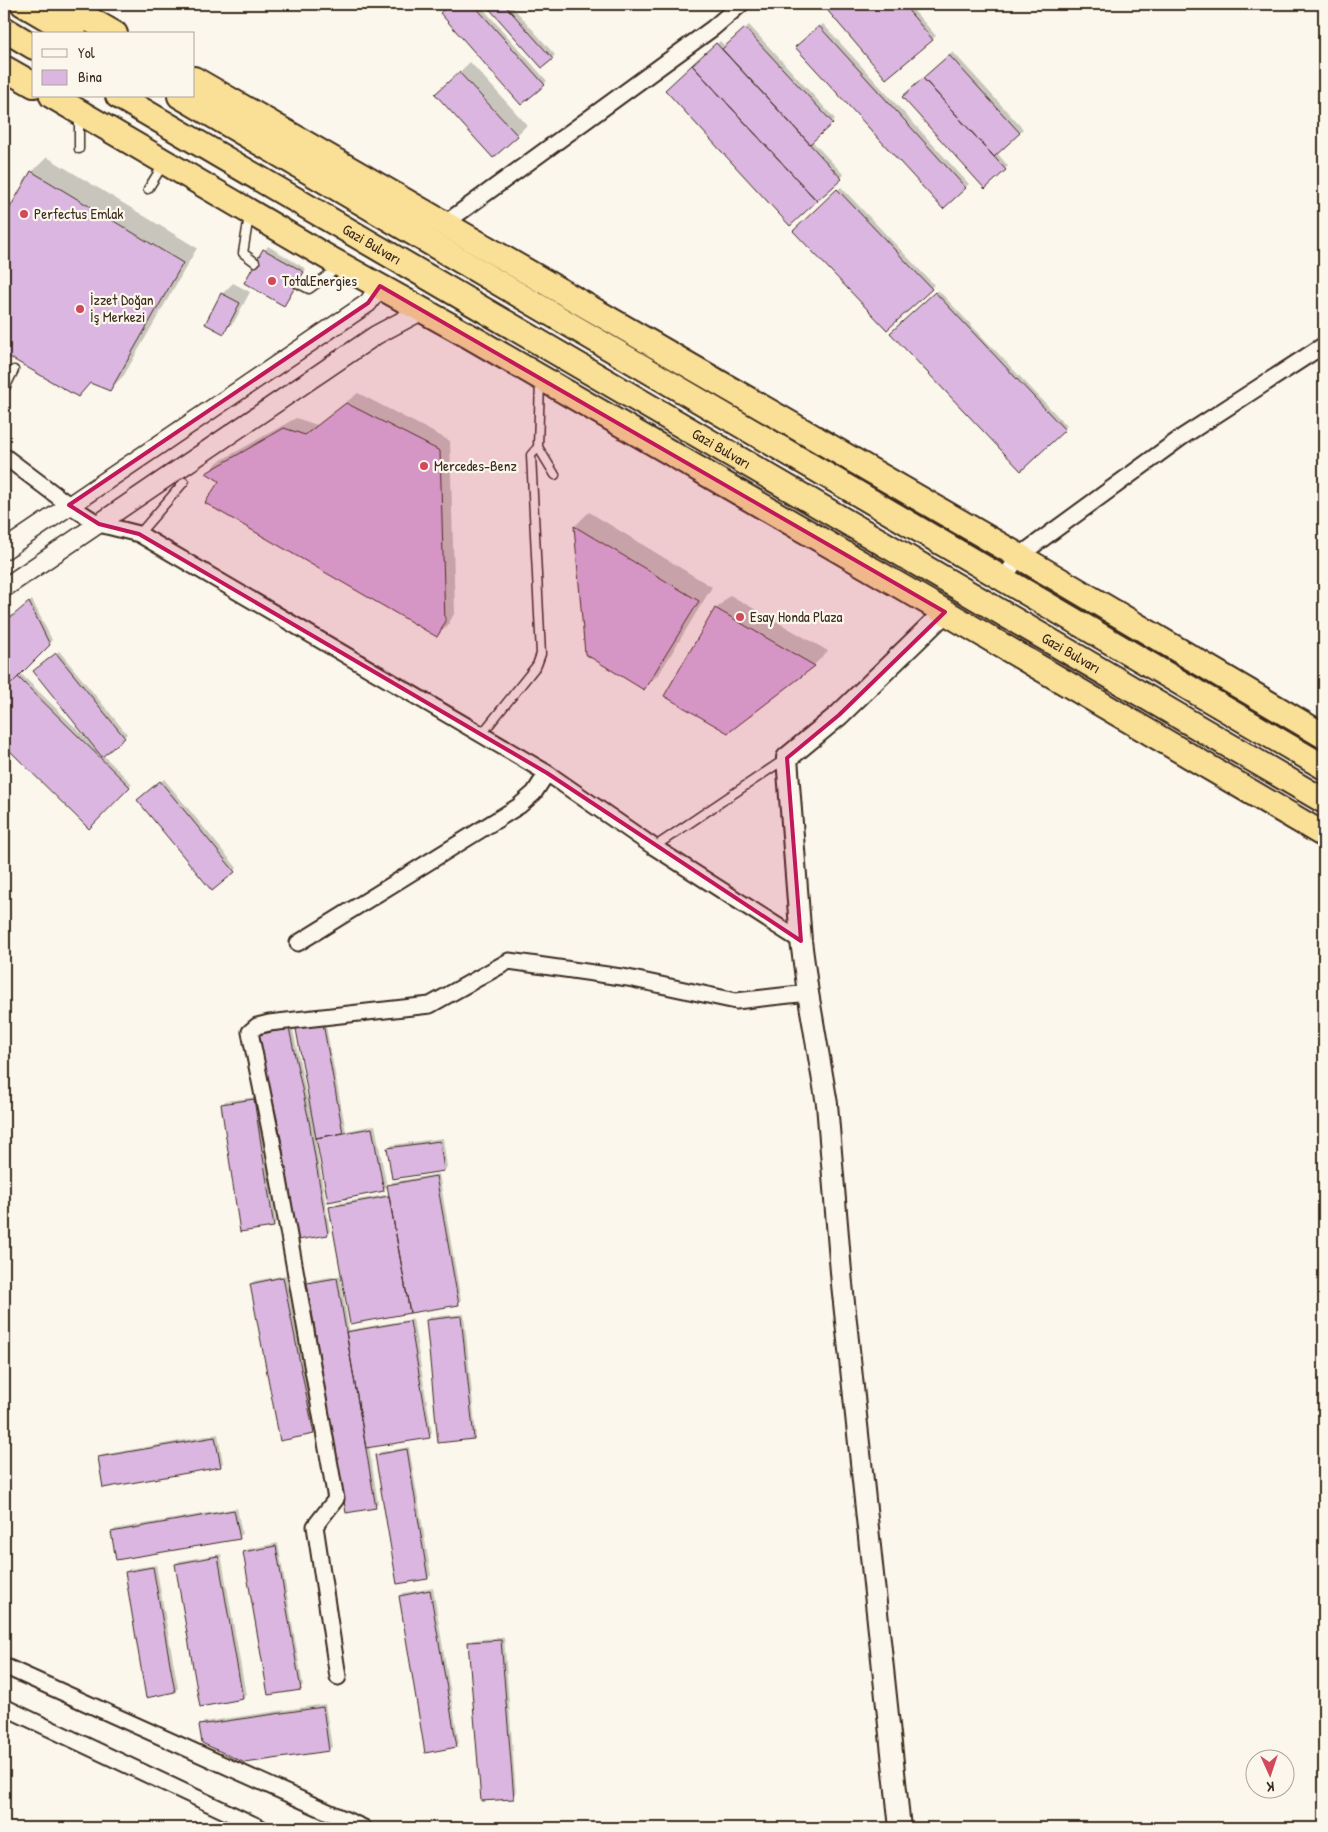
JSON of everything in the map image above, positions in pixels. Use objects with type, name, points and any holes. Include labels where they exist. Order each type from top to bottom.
[{"type":"highway","points":[[22,4],[71,32]]},
{"type":"highway","points":[[63,4],[112,32]]},
{"type":"highway","points":[[4,30],[32,46]]},
{"type":"highway","points":[[4,68],[32,85]]},
{"type":"highway","points":[[195,80],[1019,556],[1324,736]]},
{"type":"highway","points":[[55,98],[945,612],[1324,835]]},
{"type":"highway","name":"Gazi Bulvarı","points":[[121,98],[1324,801]]},
{"type":"highway","name":"Gazi Bulvarı","points":[[183,98],[1324,767]]},
{"type":"main road","points":[[900,1828],[842,1284],[827,1104],[801,941],[787,758],[839,716],[945,612]]},
{"type":"street","points":[[444,224],[713,28],[741,4]]},
{"type":"street","points":[[4,550],[368,303],[380,286]]},
{"type":"street","points":[[4,588],[376,335],[423,310]]},
{"type":"street","points":[[1003,580],[1019,556],[1182,437],[1324,345]]},
{"type":"street","points":[[4,456],[69,505],[99,524],[139,534],[547,773],[654,847],[801,941]]},
{"type":"street","points":[[298,943],[519,806],[534,793],[547,773]]},
{"type":"street","points":[[338,1677],[315,1526],[336,1499],[271,1136],[250,1032],[257,1026],[269,1023],[430,1005],[509,961],[628,978],[736,1001],[808,993]]},
{"type":"street","points":[[4,1666],[364,1828]]},
{"type":"street","points":[[4,1707],[261,1828]]},
{"type":"lane","points":[[79,112],[79,149]]},
{"type":"lane","points":[[148,189],[164,162]]},
{"type":"lane","points":[[250,212],[243,253],[255,262]]},
{"type":"lane","points":[[297,284],[308,289],[342,265]]},
{"type":"lane","points":[[4,390],[14,370]]},
{"type":"lane","points":[[540,377],[538,447],[555,475]]},
{"type":"lane","points":[[481,735],[537,664],[541,654],[531,455],[538,447]]},
{"type":"lane","points":[[139,534],[184,482]]},
{"type":"lane","points":[[654,847],[787,758]]},
{"type":"highlighted area","points":[[380,286],[945,612],[839,715],[787,758],[801,941],[547,773],[139,534],[99,524],[69,505],[368,303]]},
{"type":"building","points":[[450,4],[473,4],[545,85],[521,105],[440,13]]},
{"type":"building","points":[[485,4],[504,4],[553,59],[542,68]]},
{"type":"building","points":[[822,4],[903,4],[933,40],[886,79]]},
{"type":"building","points":[[819,26],[966,188],[943,209],[795,47]]},
{"type":"building","points":[[745,28],[833,123],[810,144],[722,49]]},
{"type":"building","points":[[716,43],[842,179],[817,201],[692,65]]},
{"type":"building","points":[[949,55],[1020,133],[994,157],[923,78]]},
{"type":"building","points":[[692,65],[817,201],[790,226],[665,90]]},
{"type":"building","points":[[459,72],[518,136],[493,158],[435,94]]},
{"type":"building","points":[[923,78],[1006,170],[985,189],[902,97]]},
{"type":"building","name":"İzzet Doğan İş Merkezi","points":[[31,171],[183,263],[110,391],[90,383],[78,397],[4,354],[4,218]]},
{"type":"building","points":[[837,189],[932,289],[887,330],[793,231]]},
{"type":"building","points":[[263,249],[304,272],[284,306],[244,283]]},
{"type":"building","points":[[935,292],[1065,430],[1021,471],[890,333]]},
{"type":"building","points":[[221,293],[240,303],[224,334],[205,324]]},
{"type":"building","points":[[346,403],[440,451],[445,623],[437,637],[205,503],[219,481],[206,473],[284,428],[305,435]]},
{"type":"building","points":[[574,526],[699,601],[644,690],[585,654]]},
{"type":"building","points":[[29,602],[50,645],[4,691],[4,623]]},
{"type":"building","points":[[715,608],[815,666],[728,733],[664,696]]},
{"type":"building","points":[[56,653],[125,738],[102,757],[33,671]]},
{"type":"building","points":[[18,677],[130,787],[89,829],[4,745],[4,691]]},
{"type":"building","points":[[160,781],[235,872],[212,891],[137,800]]},
{"type":"building","points":[[323,1023],[343,1133],[316,1138],[296,1029]]},
{"type":"building","points":[[289,1028],[309,1121],[328,1235],[298,1240],[279,1128],[258,1035]]},
{"type":"building","points":[[254,1099],[274,1227],[240,1232],[221,1104]]},
{"type":"building","points":[[372,1128],[384,1191],[328,1202],[316,1138]]},
{"type":"building","points":[[440,1141],[444,1171],[392,1179],[387,1148]]},
{"type":"building","points":[[436,1176],[459,1305],[410,1313],[387,1185]]},
{"type":"building","points":[[389,1196],[410,1313],[350,1324],[329,1207]]},
{"type":"building","points":[[283,1277],[314,1434],[280,1441],[250,1284]]},
{"type":"building","points":[[337,1278],[376,1508],[346,1513],[307,1283]]},
{"type":"building","points":[[461,1316],[474,1439],[438,1443],[426,1320]]},
{"type":"building","points":[[410,1321],[430,1438],[366,1448],[346,1332]]},
{"type":"building","points":[[215,1437],[221,1467],[103,1488],[98,1457]]},
{"type":"building","points":[[407,1449],[428,1579],[397,1584],[375,1455]]},
{"type":"building","points":[[234,1510],[240,1539],[116,1560],[111,1532]]},
{"type":"building","points":[[276,1546],[301,1690],[268,1695],[243,1552]]},
{"type":"building","points":[[218,1556],[243,1699],[200,1707],[175,1564]]},
{"type":"building","points":[[153,1567],[175,1692],[146,1698],[125,1572]]},
{"type":"building","points":[[430,1590],[457,1747],[425,1753],[399,1596]]},
{"type":"building","points":[[501,1640],[514,1799],[481,1801],[468,1642]]},
{"type":"building","points":[[323,1707],[329,1751],[245,1763],[202,1743],[199,1725]]},
{"type":"place","name":"Perfectus Emlak","points":[[24,214]]},
{"type":"place","name":"TotalEnergies","points":[[272,281]]},
{"type":"place","name":"İzzet Doğan İş Merkezi","points":[[80,309]]},
{"type":"place","name":"Mercedes-Benz","points":[[424,466]]},
{"type":"place","name":"Esay Honda Plaza","points":[[740,617]]}]
